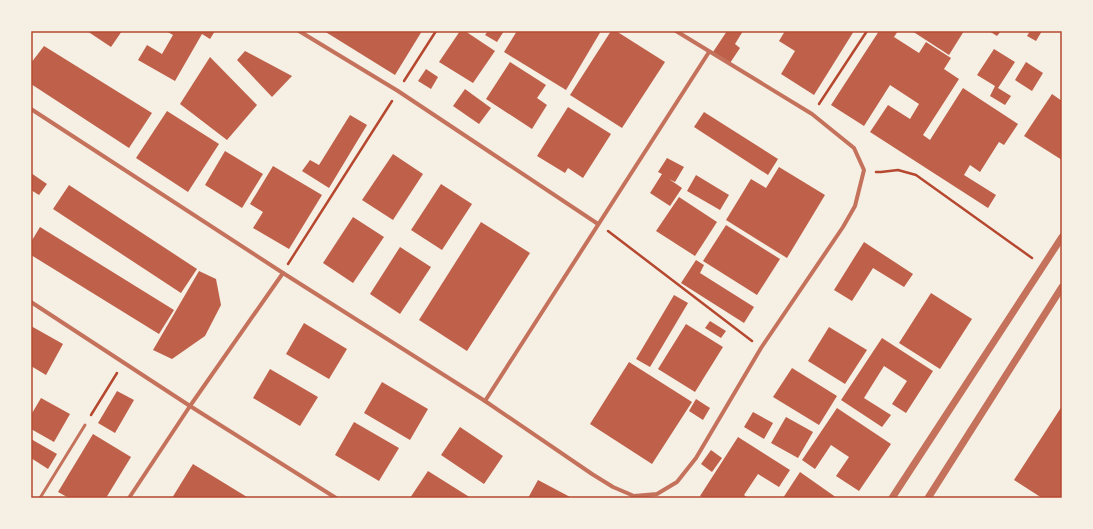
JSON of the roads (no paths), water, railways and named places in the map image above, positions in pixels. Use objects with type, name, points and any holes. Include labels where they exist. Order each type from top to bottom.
[{"type":"street","points":[[299,31],[398,91],[598,224]]},
{"type":"street","points":[[31,109],[282,273],[485,401],[613,487],[634,496],[657,494],[677,482],[696,458],[761,348],[843,227],[855,206],[864,170],[854,148],[812,114],[676,31]]},
{"type":"street","points":[[485,401],[709,52]]},
{"type":"street","points":[[892,498],[1062,237]]},
{"type":"street","points":[[130,498],[190,406],[282,273]]},
{"type":"street","points":[[928,498],[1062,287]]},
{"type":"street","points":[[31,302],[123,363],[336,498]]},
{"type":"lane","points":[[40,498],[85,425]]}]
